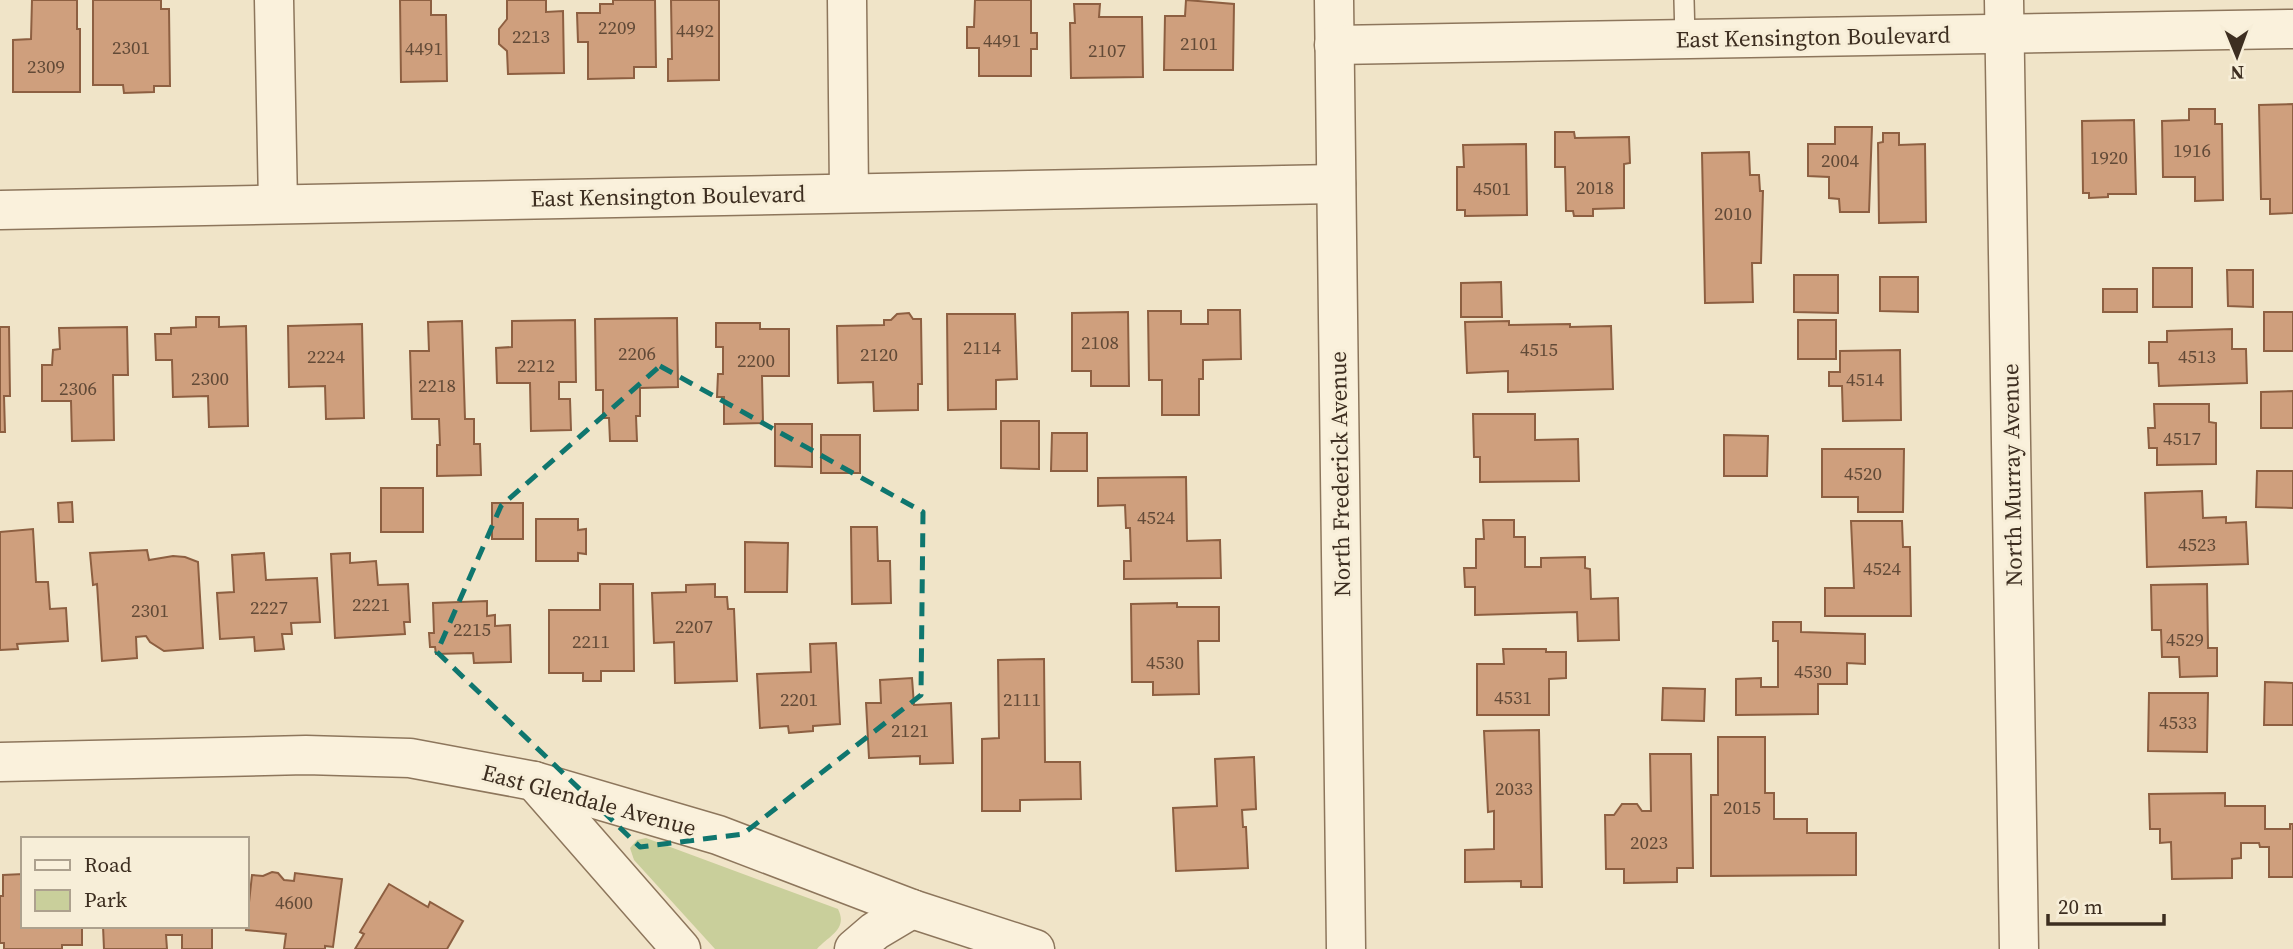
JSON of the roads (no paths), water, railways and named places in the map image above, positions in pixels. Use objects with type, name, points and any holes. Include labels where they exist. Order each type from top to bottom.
[{"type":"street","points":[[274,0],[278,204]]},
{"type":"street","points":[[847,0],[849,192]]},
{"type":"street","name":"North Frederick Avenue","points":[[1334,0],[1346,949]]},
{"type":"street","name":"East Kensington Boulevard","points":[[1334,45],[1685,38],[2004,17],[2293,29]]},
{"type":"street","name":"North Murray Avenue","points":[[2004,17],[2019,949]]},
{"type":"street","name":"East Kensington Boulevard","points":[[0,210],[1336,184]]},
{"type":"street","name":"East Glendale Avenue","points":[[0,762],[306,755],[410,758],[534,781],[718,835],[912,909],[1035,949]]},
{"type":"street","points":[[534,781],[681,949]]},
{"type":"street","points":[[854,949],[876,931],[912,909]]},
{"type":"lane","points":[[1684,0],[1685,38]]}]
